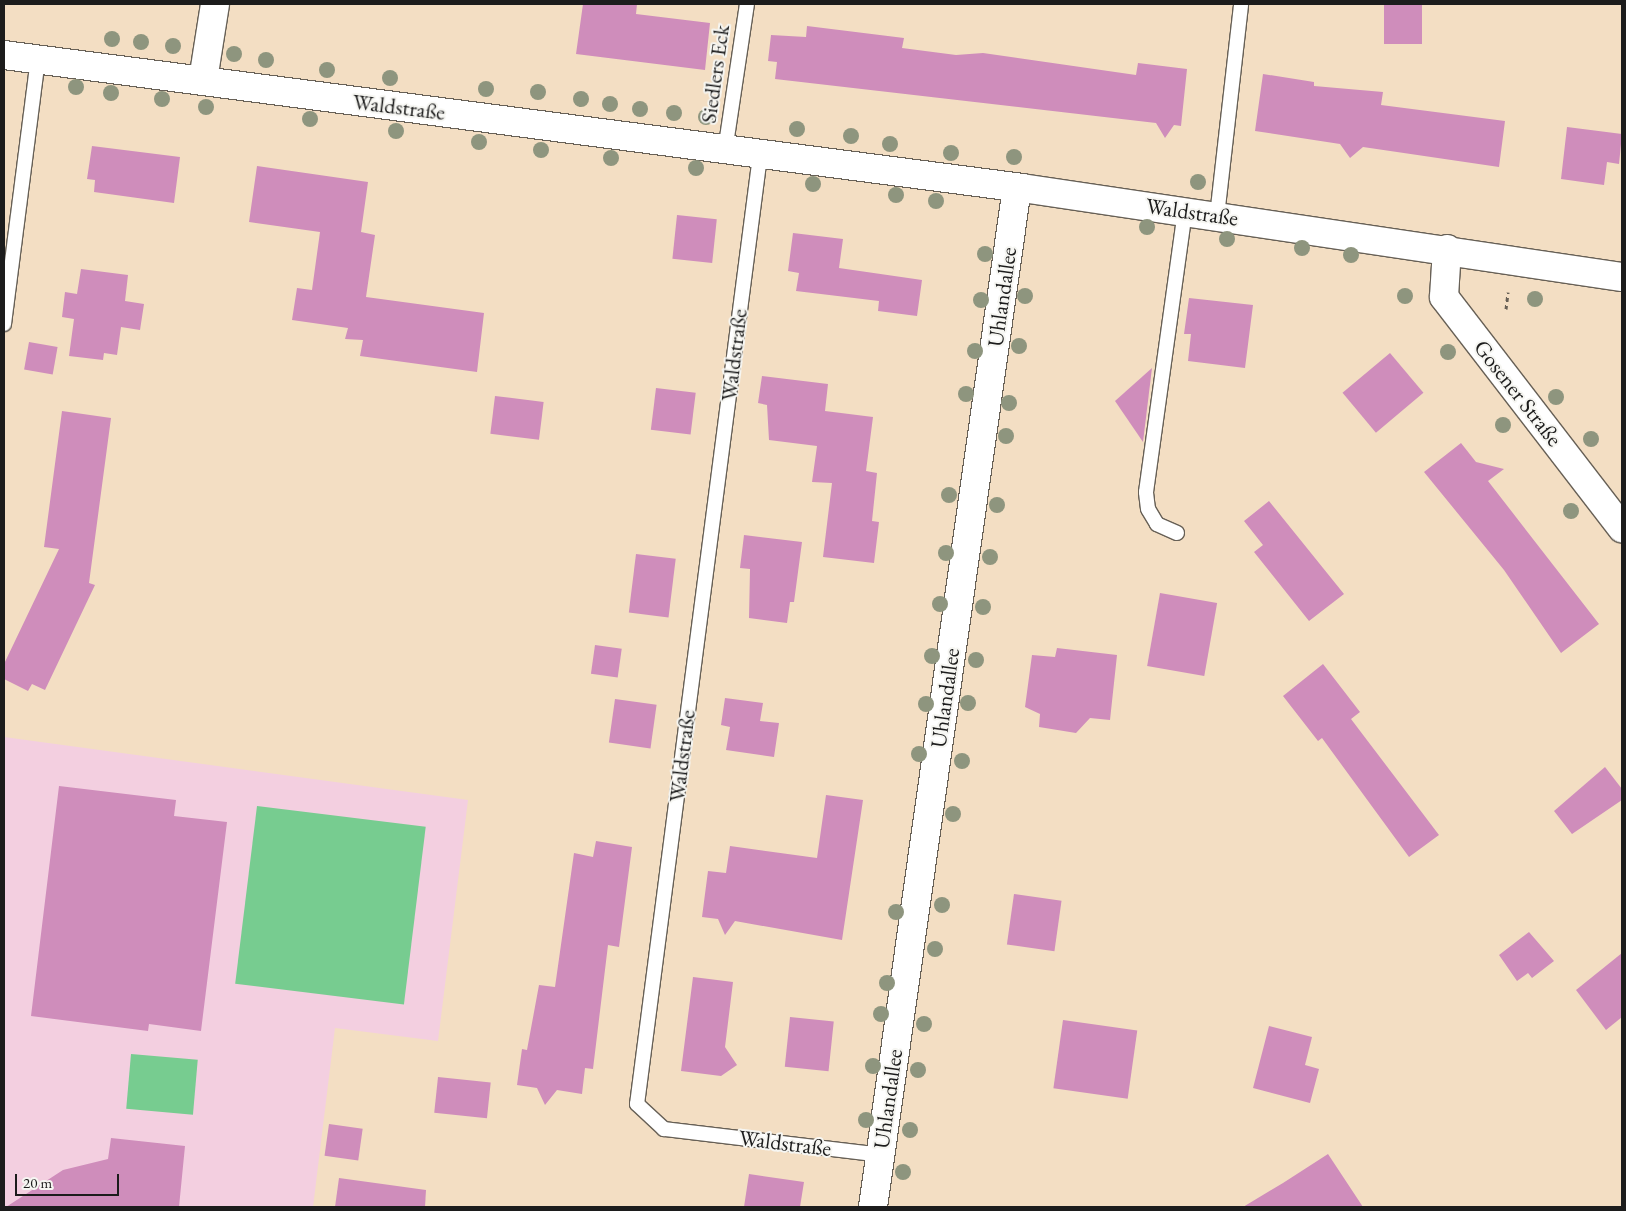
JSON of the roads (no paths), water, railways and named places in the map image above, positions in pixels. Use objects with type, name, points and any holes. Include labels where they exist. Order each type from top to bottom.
[{"type":"street","points":[[203,80],[215,4]]},
{"type":"street","name":"Waldstraße","points":[[4,55],[1185,211],[1447,248],[1622,278]]},
{"type":"street","name":"Uhlandallee","points":[[873,1207],[1017,188]]},
{"type":"street","name":"Gosener Straße","points":[[1447,248],[1444,297],[1622,528]]},
{"type":"lane","name":"Siedlers Eck","points":[[726,151],[746,4]]},
{"type":"lane","points":[[1216,216],[1241,4]]},
{"type":"lane","points":[[4,324],[38,60]]},
{"type":"lane","name":"Waldstraße","points":[[760,156],[637,1104],[664,1129],[880,1155]]},
{"type":"lane","points":[[1177,533],[1158,524],[1148,509],[1146,492],[1185,211]]}]
